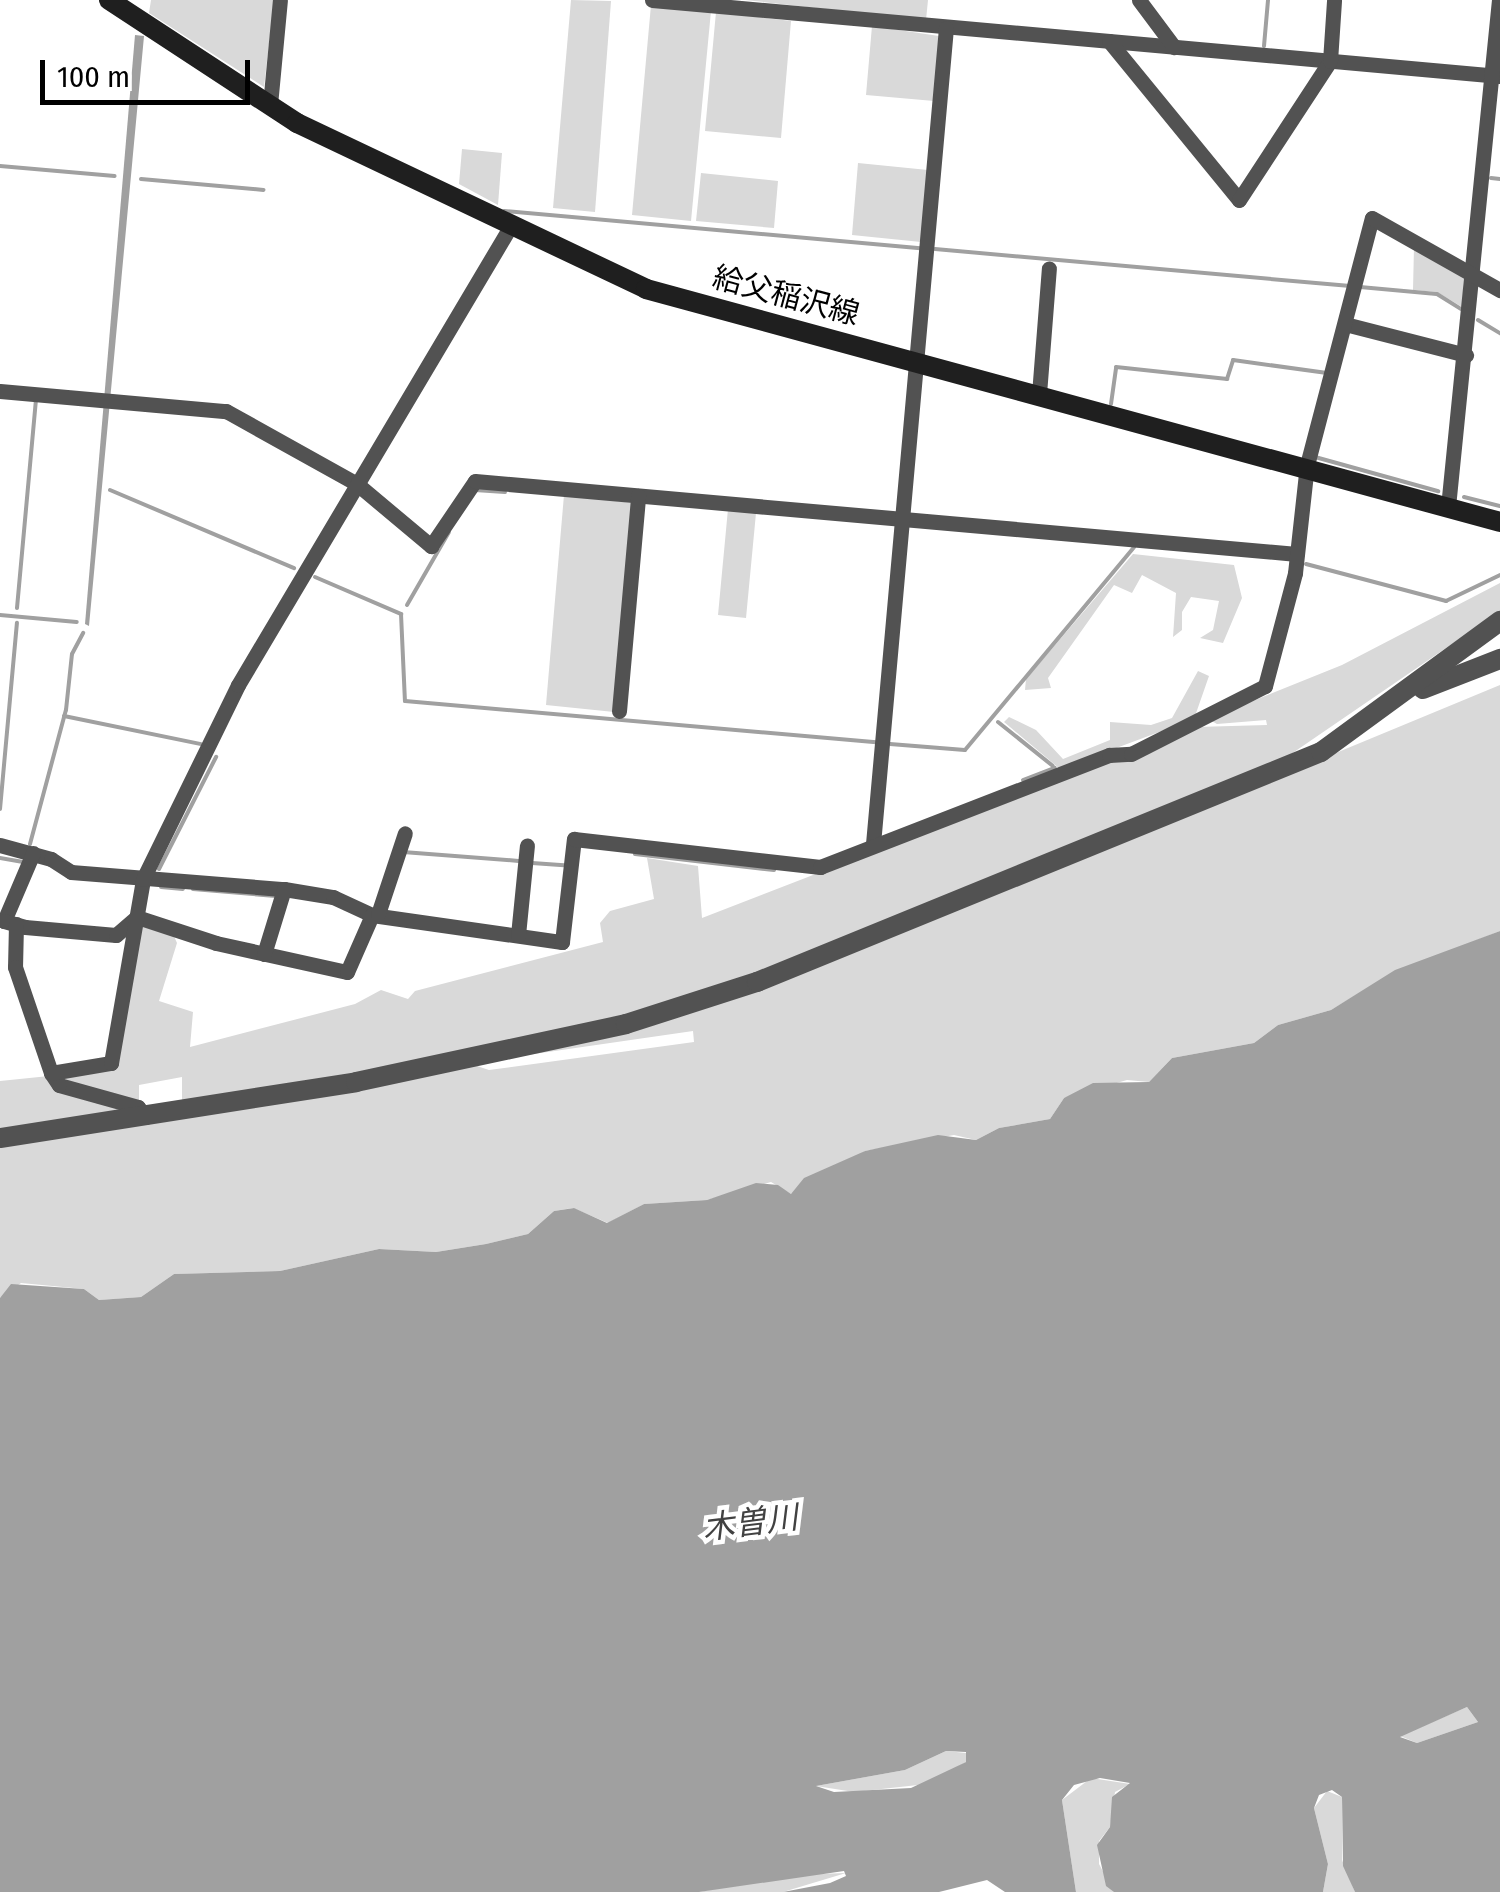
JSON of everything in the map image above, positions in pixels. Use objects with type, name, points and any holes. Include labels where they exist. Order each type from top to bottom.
[{"type":"main road","name":"給父稲沢線","points":[[109,0],[270,105],[510,227],[646,289],[1307,465],[1500,522]]},
{"type":"street","points":[[270,105],[280,0]]},
{"type":"street","points":[[652,0],[734,4],[946,28],[1496,75]]},
{"type":"street","points":[[1138,0],[1174,47]]},
{"type":"street","points":[[1109,41],[1239,200],[1330,61],[1334,0]]},
{"type":"street","points":[[1448,507],[1496,75],[1499,0]]},
{"type":"street","points":[[873,844],[946,28]]},
{"type":"street","points":[[0,846],[33,853],[70,872],[284,889],[333,898],[375,915],[562,942],[574,839],[820,866],[1109,755],[1131,754],[1266,686],[1297,554],[1307,465],[1372,218],[1500,290]]},
{"type":"street","points":[[51,1074],[111,1064],[143,878],[238,685],[510,227]]},
{"type":"street","points":[[1039,394],[1049,268]]},
{"type":"street","points":[[1346,324],[1466,355]]},
{"type":"street","points":[[0,391],[226,411],[357,484],[431,546],[470,482],[1297,554]]},
{"type":"street","points":[[619,711],[638,496]]},
{"type":"street","points":[[0,1138],[146,1117],[484,1056],[626,1024],[757,982],[1321,752],[1500,621]]},
{"type":"street","points":[[1398,698],[1500,659]]},
{"type":"street","points":[[138,918],[264,954],[347,972],[375,915],[404,833]]},
{"type":"street","points":[[518,935],[527,844]]},
{"type":"street","points":[[33,853],[4,921],[116,935],[138,918]]},
{"type":"street","points":[[264,954],[284,889]]},
{"type":"street","points":[[16,924],[15,967],[51,1074],[59,1086],[138,1107],[146,1117]]},
{"type":"shaded area","points":[[151,0],[274,0],[264,87],[149,13]]},
{"type":"shaded area","points":[[571,0],[611,1],[595,212],[553,208]]},
{"type":"shaded area","points":[[745,0],[928,0],[926,20]]},
{"type":"shaded area","points":[[651,5],[711,11],[691,221],[632,215]]},
{"type":"shaded area","points":[[716,12],[791,21],[781,138],[705,131]]},
{"type":"shaded area","points":[[872,26],[939,36],[934,101],[866,95]]},
{"type":"shaded area","points":[[462,149],[502,153],[498,205],[459,184]]},
{"type":"shaded area","points":[[858,163],[928,170],[921,242],[852,235]]},
{"type":"shaded area","points":[[701,173],[778,181],[774,228],[696,221]]},
{"type":"shaded area","points":[[1414,247],[1464,277],[1462,307],[1437,292],[1413,290]]},
{"type":"shaded area","points":[[564,495],[633,503],[614,712],[546,705]]},
{"type":"shaded area","points":[[728,509],[756,513],[746,618],[718,615]]},
{"type":"shaded area","points":[[1133,554],[1234,565],[1242,598],[1223,643],[1200,638],[1213,630],[1219,601],[1191,597],[1182,612],[1182,630],[1173,637],[1176,593],[1142,575],[1132,593],[1114,585],[1048,678],[1051,688],[1025,690],[1026,679]]},
{"type":"shaded area","points":[[1500,583],[1500,611],[1278,763],[763,972],[632,1015],[496,1048],[182,1104],[182,1077],[139,1085],[139,1105],[62,1084],[61,1075],[116,1065],[140,923],[173,934],[177,943],[159,1001],[193,1012],[190,1047],[355,1004],[381,990],[408,999],[415,991],[603,942],[600,923],[610,911],[654,899],[647,858],[698,866],[702,918],[1196,727],[1267,725],[1266,720],[1217,724],[1208,719],[1342,665]]},
{"type":"shaded area","points":[[1198,671],[1209,676],[1194,719],[1060,769],[1004,722],[1009,717],[1036,730],[1063,759],[1110,740],[1110,722],[1151,725],[1172,718]]},
{"type":"shaded area","points":[[1500,685],[1500,931],[1391,974],[1331,1010],[1278,1025],[1254,1043],[1172,1058],[1149,1082],[1127,1080],[1064,1098],[1050,1119],[999,1128],[976,1140],[954,1135],[865,1151],[791,1194],[771,1182],[707,1200],[644,1204],[608,1223],[573,1208],[554,1211],[528,1234],[486,1244],[436,1252],[379,1249],[280,1271],[174,1274],[141,1297],[99,1300],[84,1289],[21,1283],[0,1298],[0,1144],[474,1065],[489,1070],[694,1042],[693,1031],[500,1059],[882,941]]},
{"type":"shaded area","points":[[49,1076],[136,1110],[0,1132],[0,1081]]},
{"type":"shaded area","points":[[1467,1707],[1478,1722],[1417,1743],[1400,1736]]},
{"type":"shaded area","points":[[946,1751],[966,1753],[966,1762],[927,1784],[854,1792],[816,1786],[905,1770]]},
{"type":"shaded area","points":[[1091,1778],[1130,1784],[1115,1792],[1110,1827],[1099,1841],[1099,1864],[1114,1892],[1076,1892],[1062,1800]]},
{"type":"shaded area","points":[[1327,1791],[1342,1797],[1342,1860],[1355,1892],[1323,1892],[1328,1864],[1314,1808]]},
{"type":"shaded area","points":[[846,1873],[783,1892],[699,1892],[785,1875]]},
{"type":"water","points":[[135,35],[144,36],[89,626],[85,624]]},
{"type":"water","name":"木曽川","points":[[1500,931],[1500,1892],[1355,1892],[1343,1866],[1342,1797],[1332,1790],[1319,1795],[1314,1808],[1328,1864],[1323,1892],[1114,1892],[1106,1886],[1097,1845],[1110,1827],[1112,1797],[1130,1783],[1100,1778],[1074,1785],[1062,1800],[1076,1892],[1005,1892],[987,1880],[939,1892],[783,1892],[830,1883],[846,1876],[844,1871],[699,1892],[0,1892],[0,1298],[11,1284],[84,1289],[99,1300],[141,1297],[174,1274],[280,1271],[379,1249],[436,1252],[486,1244],[528,1234],[554,1211],[574,1208],[607,1223],[644,1204],[707,1200],[756,1183],[778,1185],[791,1194],[804,1178],[865,1151],[938,1135],[976,1140],[999,1128],[1050,1119],[1064,1098],[1093,1083],[1149,1082],[1172,1058],[1254,1043],[1278,1025],[1331,1010],[1395,970]],"holes":[[[1467,1707],[1478,1722],[1417,1743],[1400,1737]],[[946,1751],[966,1752],[966,1762],[911,1788],[834,1792],[816,1786],[905,1770]]]},
{"type":"waterway","points":[[1264,46],[1268,0]]},
{"type":"waterway","points":[[0,166],[115,176]]},
{"type":"waterway","points":[[1491,178],[1500,179]]},
{"type":"waterway","points":[[141,179],[264,190]]},
{"type":"waterway","points":[[504,211],[920,248]]},
{"type":"waterway","points":[[935,249],[1350,286]]},
{"type":"waterway","points":[[1360,287],[1437,294],[1461,309]]},
{"type":"waterway","points":[[1478,320],[1500,333]]},
{"type":"waterway","points":[[1111,404],[1116,367],[1227,379],[1233,360],[1327,373]]},
{"type":"waterway","points":[[17,608],[36,400]]},
{"type":"waterway","points":[[1315,457],[1438,491]]},
{"type":"waterway","points":[[110,490],[294,568]]},
{"type":"waterway","points":[[475,490],[505,492]]},
{"type":"waterway","points":[[1464,497],[1500,506]]},
{"type":"waterway","points":[[407,605],[449,532]]},
{"type":"waterway","points":[[890,744],[965,750],[1134,547]]},
{"type":"waterway","points":[[1306,564],[1446,601],[1500,575]]},
{"type":"waterway","points":[[315,577],[401,614],[405,701],[876,742]]},
{"type":"waterway","points":[[0,615],[77,622]]},
{"type":"waterway","points":[[0,809],[17,623]]},
{"type":"waterway","points":[[30,844],[66,710],[72,654],[83,633]]},
{"type":"waterway","points":[[64,716],[201,744]]},
{"type":"waterway","points":[[998,722],[1053,766]]},
{"type":"waterway","points":[[159,869],[216,757]]},
{"type":"waterway","points":[[1023,780],[1055,768]]},
{"type":"waterway","points":[[403,852],[519,861]]},
{"type":"waterway","points":[[635,854],[774,870]]},
{"type":"waterway","points":[[0,858],[22,862]]},
{"type":"waterway","points":[[532,863],[564,865]]},
{"type":"waterway","points":[[161,887],[183,889]]},
{"type":"waterway","points":[[193,889],[276,896]]}]
